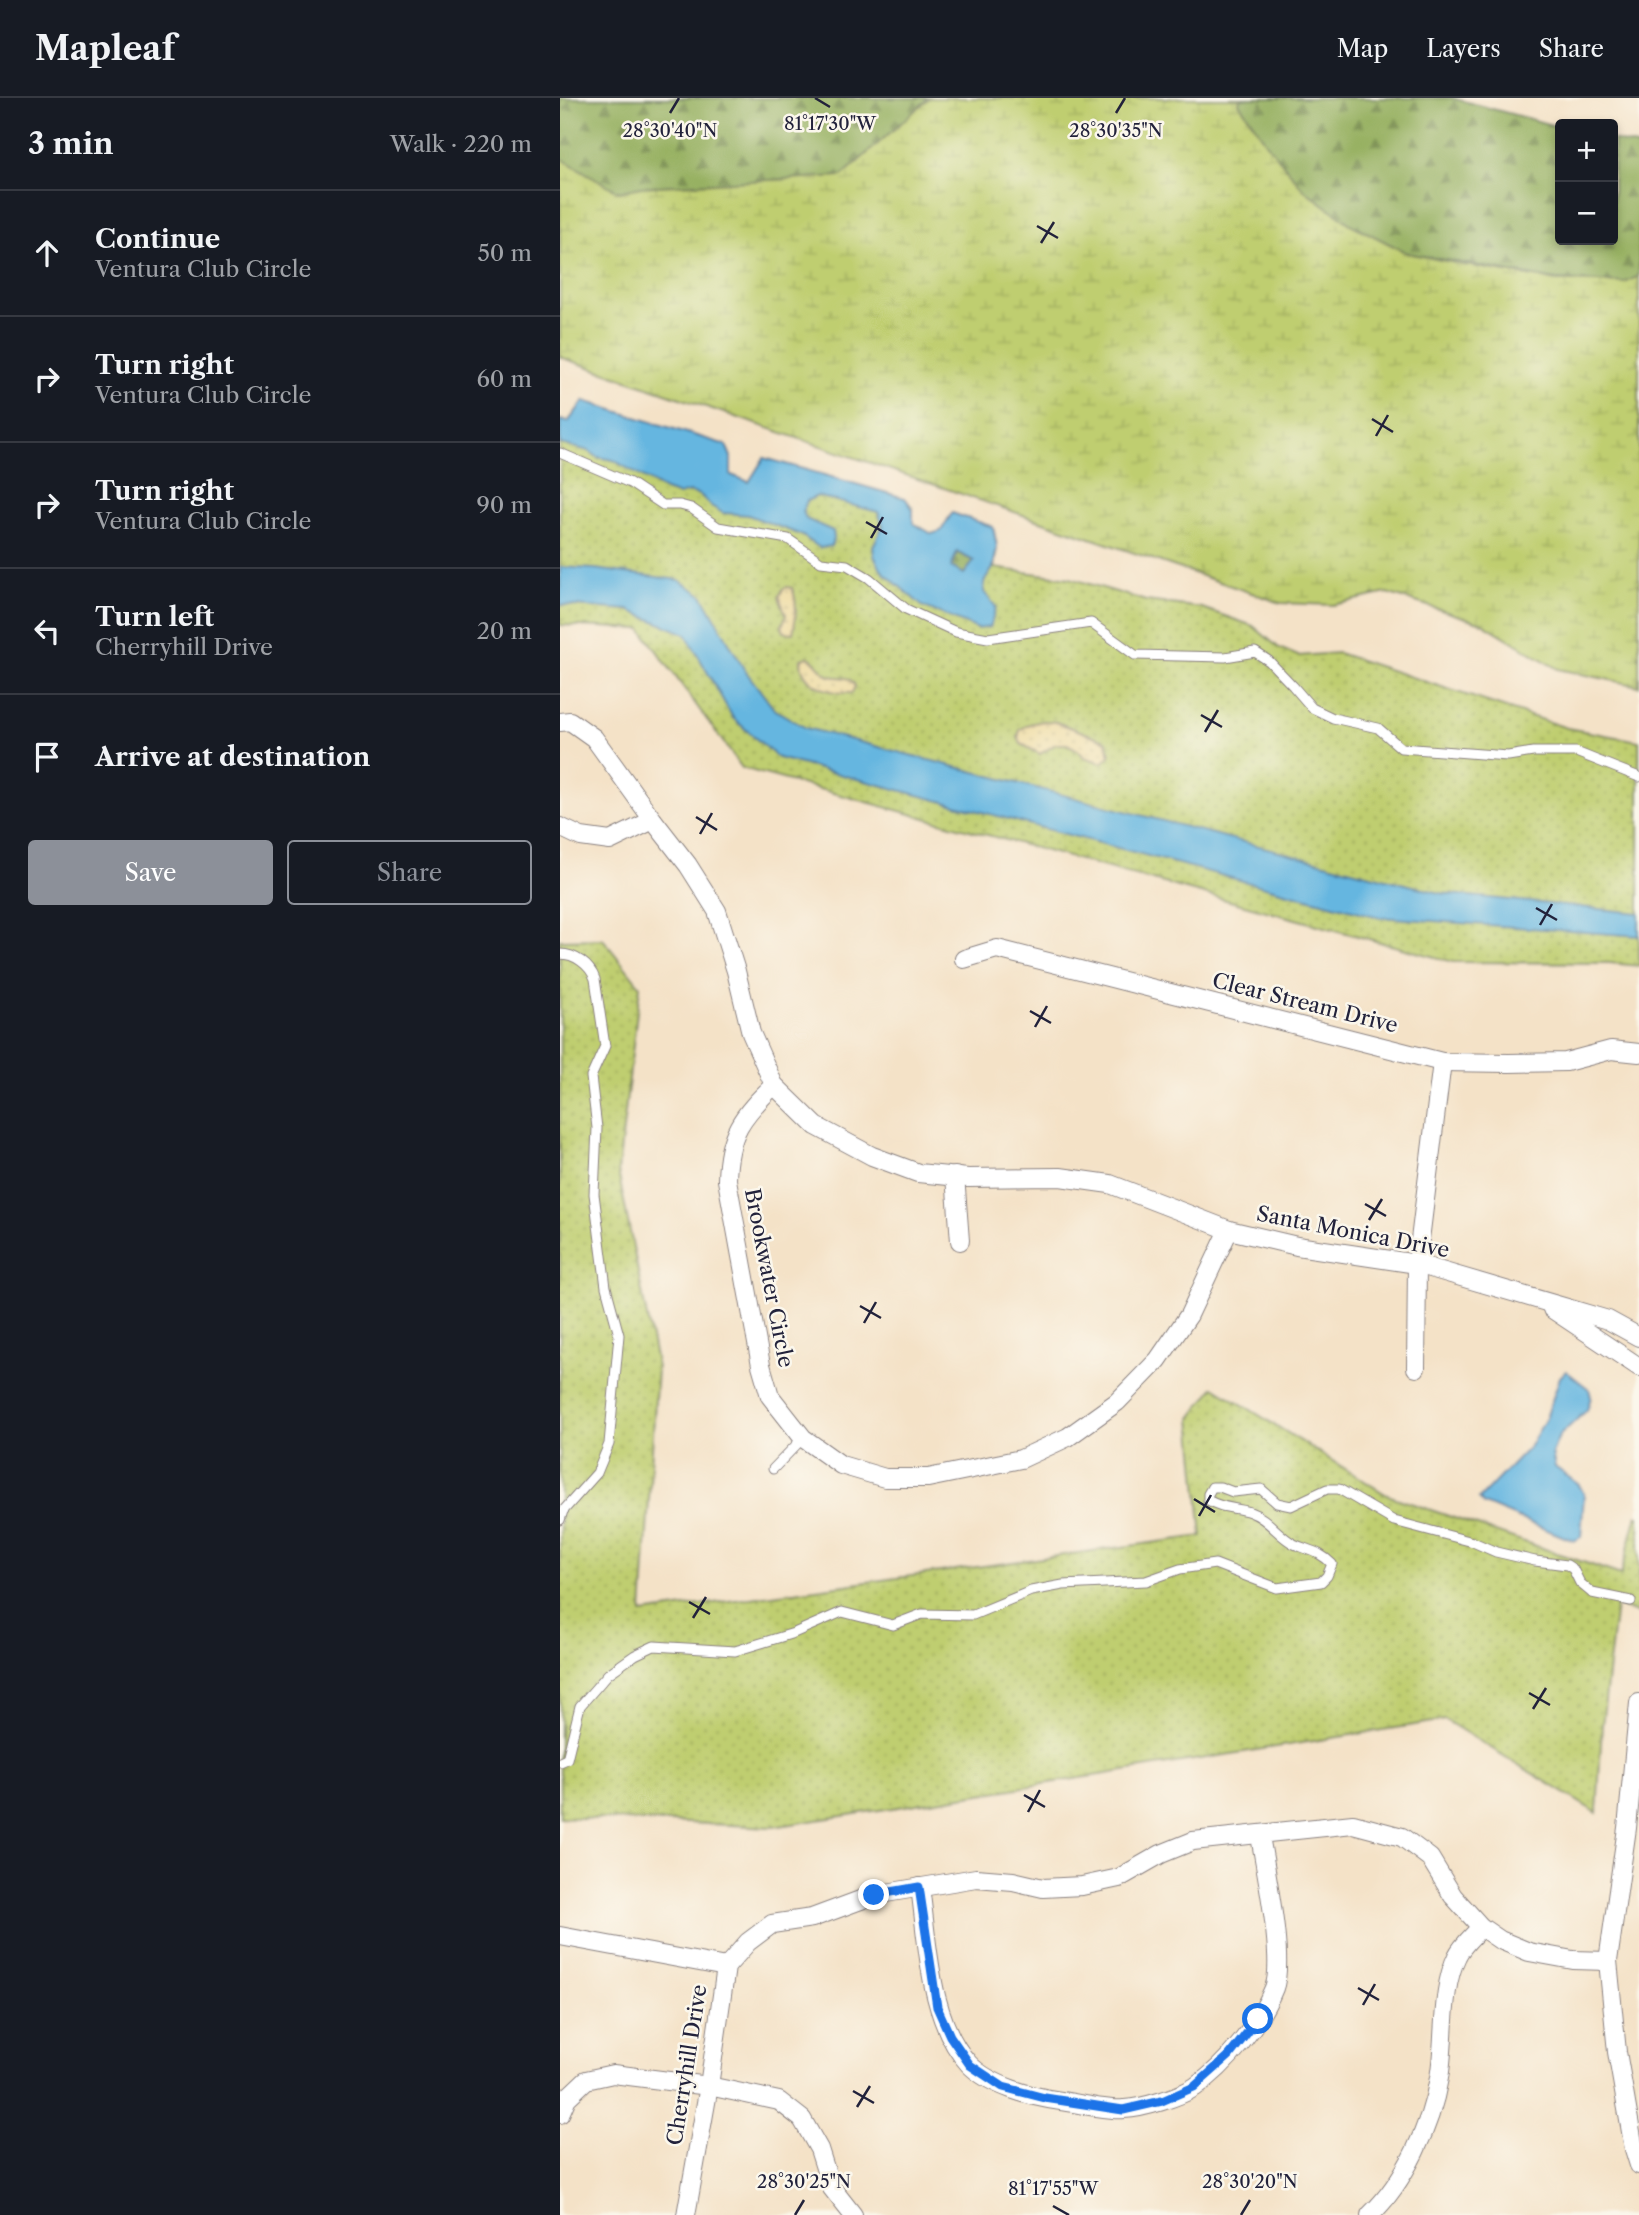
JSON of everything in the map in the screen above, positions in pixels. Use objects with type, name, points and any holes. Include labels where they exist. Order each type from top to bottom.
[{"type":"street","name":"Santa Monica Drive","points":[[560,722],[570,721],[594,738],[688,865],[718,911],[751,1033],[774,1085],[816,1126],[872,1156],[918,1173],[1060,1177],[1110,1184],[1228,1230],[1297,1246],[1417,1264],[1608,1320],[1639,1337]]},
{"type":"street","points":[[560,827],[581,837],[610,841],[653,820]]},
{"type":"street","name":"Clear Stream Drive","points":[[964,960],[997,949],[1442,1062],[1566,1062],[1611,1050],[1639,1053]]},
{"type":"street","points":[[1416,1368],[1417,1264],[1442,1062]]},
{"type":"street","name":"Brookwater Circle","points":[[774,1085],[747,1111],[736,1131],[727,1158],[727,1180],[761,1365],[770,1396],[803,1438],[841,1465],[885,1478],[928,1478],[1021,1459],[1068,1437],[1117,1402],[1158,1360],[1189,1315],[1228,1230]]},
{"type":"street","points":[[955,1176],[960,1241]]},
{"type":"street","name":"Santa Monica Drive","points":[[1538,1299],[1639,1367]]},
{"type":"street","points":[[1639,1703],[1627,1828],[1608,1961],[1617,2052],[1633,2149],[1639,2165]]},
{"type":"street","name":"Cherryhill Drive","points":[[686,2215],[709,2086],[726,1967],[748,1942],[772,1924],[812,1918],[874,1895],[975,1878],[1013,1881],[1043,1888],[1082,1886],[1119,1878],[1161,1854],[1193,1841],[1353,1824],[1402,1837],[1430,1858],[1453,1896],[1481,1927],[1500,1940],[1529,1952],[1573,1960],[1608,1961]]},
{"type":"street","points":[[919,1887],[937,2007],[950,2036],[970,2065],[1003,2087],[1045,2098],[1123,2110],[1162,2101],[1194,2087],[1229,2056],[1258,2019],[1275,1985],[1277,1948],[1260,1835]]},
{"type":"street","points":[[1370,2215],[1381,2205],[1403,2174],[1428,2118],[1439,2078],[1448,1983],[1457,1955],[1481,1927]]},
{"type":"street","points":[[560,1936],[726,1967]]},
{"type":"street","points":[[560,2114],[568,2098],[586,2080],[613,2074],[709,2086],[779,2101],[802,2119],[820,2149],[831,2187],[853,2215]]},
{"type":"lane","points":[[560,453],[630,483],[663,505],[691,508],[718,527],[788,539],[821,562],[847,565],[869,578],[906,609],[956,632],[988,638],[1091,623],[1135,655],[1225,657],[1255,652],[1269,661],[1311,708],[1332,718],[1378,728],[1401,748],[1508,756],[1533,752],[1576,752],[1639,776]]},
{"type":"lane","points":[[560,954],[569,954],[592,969],[595,979],[605,1046],[591,1077],[597,1128],[594,1194],[606,1287],[619,1335],[609,1444],[597,1473],[563,1511],[560,1520]]},
{"type":"lane","points":[[773,1469],[803,1438]]},
{"type":"lane","points":[[560,1762],[566,1759],[580,1706],[608,1674],[635,1655],[654,1646],[735,1651],[794,1633],[842,1612],[893,1625],[922,1614],[973,1615],[1031,1591],[1063,1586],[1146,1581],[1180,1569],[1214,1564],[1277,1588],[1321,1582],[1327,1576],[1332,1564],[1321,1554],[1293,1543],[1266,1520],[1248,1511],[1216,1505],[1208,1500],[1208,1494],[1215,1486],[1233,1492],[1261,1489],[1277,1503],[1291,1506],[1327,1489],[1339,1489],[1394,1521],[1535,1562],[1567,1565],[1573,1569],[1580,1583],[1592,1593],[1631,1601]]},
{"type":"green space","points":[[560,98],[929,98],[842,176],[641,187],[619,192],[560,158]]},
{"type":"green space","points":[[929,98],[1240,98],[1239,103],[1267,144],[1303,189],[1350,224],[1407,253],[1556,281],[1625,283],[1639,276],[1639,686],[1558,669],[1482,623],[1387,593],[1333,605],[1281,603],[560,357],[560,158],[619,192],[641,187],[842,176]]},
{"type":"green space","points":[[1240,98],[1452,98],[1555,126],[1555,245],[1618,245],[1618,141],[1639,147],[1639,276],[1625,283],[1556,280],[1407,253],[1350,224],[1303,189],[1239,103]]},
{"type":"green space","points":[[584,401],[726,445],[731,457],[731,475],[749,482],[764,458],[905,498],[913,509],[913,523],[932,534],[941,531],[952,513],[993,527],[997,547],[994,568],[1070,578],[1146,601],[1202,608],[1253,626],[1279,648],[1298,656],[1338,653],[1567,728],[1639,741],[1639,966],[1610,963],[1453,962],[742,768],[641,629],[560,625],[560,420],[568,422]]},
{"type":"green space","points":[[956,552],[974,561],[964,574],[951,567]]},
{"type":"green space","points":[[603,939],[640,986],[618,1171],[657,1368],[642,1613],[1202,1536],[1191,1418],[1214,1387],[1387,1495],[1621,1575],[1637,1515],[1639,1516],[1639,1614],[1616,1605],[1602,1726],[1597,1813],[1445,1720],[773,1827],[560,1817],[560,940]]},
{"type":"sand","points":[[787,587],[792,588],[795,599],[793,633],[784,632],[782,626],[786,615],[779,597]]},
{"type":"sand","points":[[808,657],[830,676],[850,680],[855,686],[852,693],[826,690],[811,681],[802,668],[801,659]]},
{"type":"sand","points":[[1043,721],[1056,722],[1107,741],[1110,756],[1102,763],[1084,757],[1067,744],[1056,744],[1040,754],[1021,744],[1018,737],[1020,730]]},
{"type":"water","points":[[584,401],[726,445],[731,457],[731,475],[749,482],[764,458],[905,498],[913,509],[913,523],[932,534],[941,531],[952,513],[993,527],[997,547],[993,568],[984,582],[984,592],[996,607],[990,627],[978,629],[922,606],[883,572],[874,556],[873,546],[883,526],[878,512],[817,496],[807,501],[803,511],[806,519],[833,531],[831,546],[820,548],[801,535],[748,515],[723,513],[700,495],[689,492],[679,495],[665,490],[613,460],[560,444],[560,420],[568,422]],"holes":[[[957,552],[974,561],[964,574],[951,567]]]},
{"type":"water","points":[[560,567],[679,580],[702,595],[744,669],[774,709],[806,728],[1440,893],[1639,913],[1639,936],[1379,917],[778,758],[733,718],[686,634],[628,610],[560,605]]},
{"type":"water","points":[[1566,1371],[1589,1389],[1591,1397],[1587,1410],[1559,1436],[1552,1453],[1555,1467],[1579,1485],[1584,1494],[1581,1537],[1574,1541],[1484,1504],[1479,1499],[1530,1446],[1546,1418],[1560,1377]]},
{"type":"route","points":[[874,1895],[919,1887],[937,2007],[950,2036],[970,2065],[1003,2087],[1045,2098],[1123,2110],[1162,2101],[1194,2087],[1229,2056],[1258,2019]]}]
